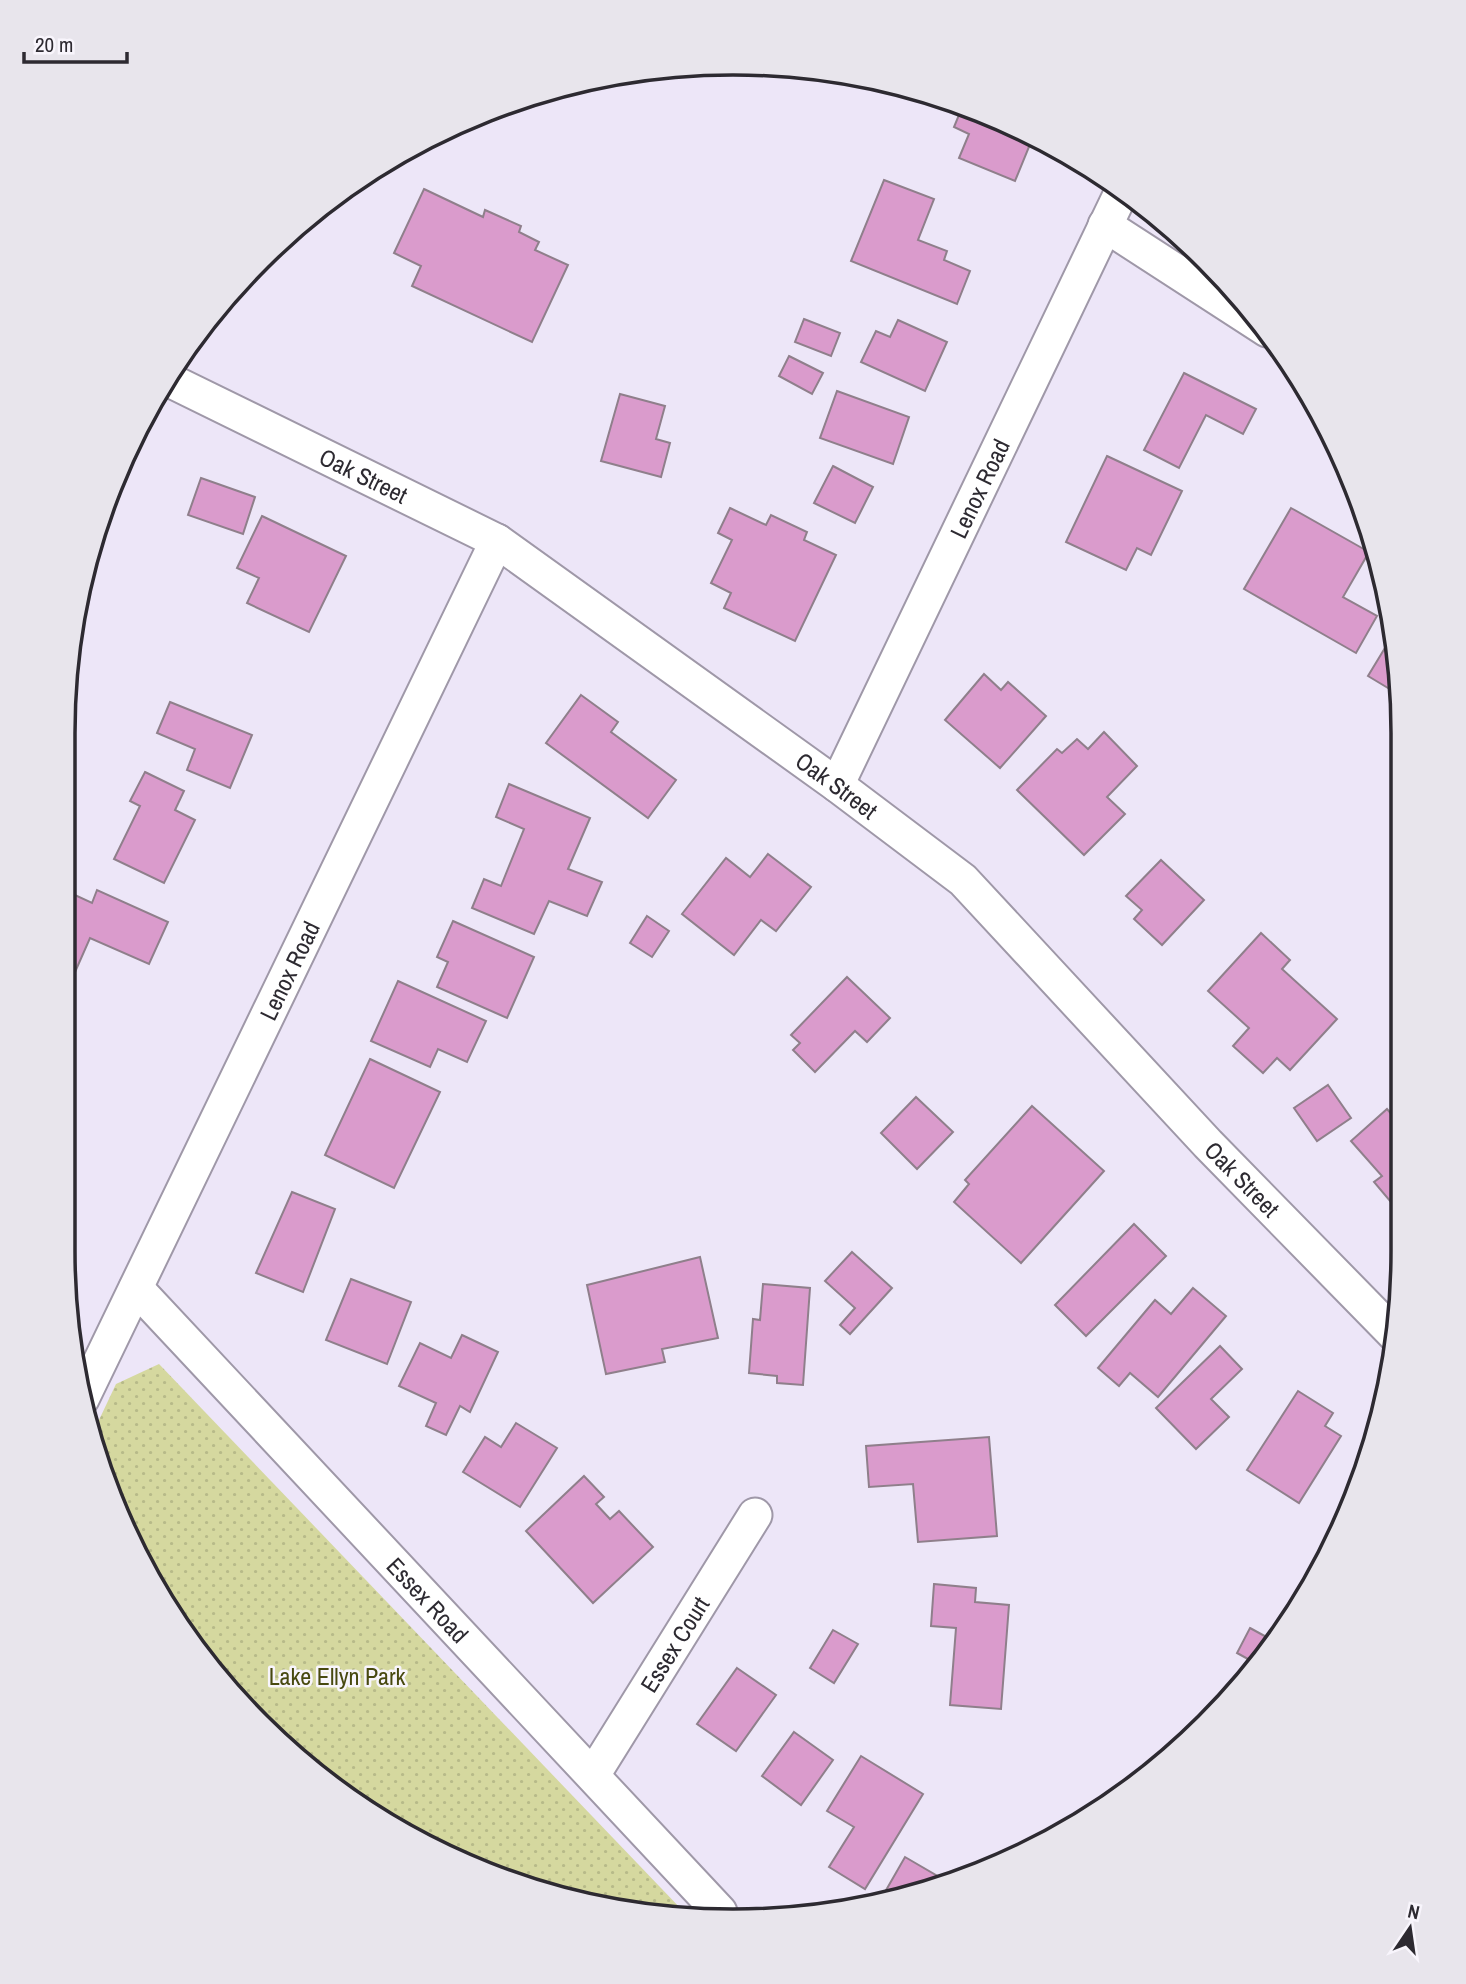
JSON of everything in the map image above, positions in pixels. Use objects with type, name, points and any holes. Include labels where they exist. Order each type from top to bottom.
[{"type":"street","name":"Lenox Road","points":[[837,785],[1118,200]]},
{"type":"street","points":[[1105,225],[1237,311]]},
{"type":"street","name":"Oak Street","points":[[176,383],[497,541],[837,785],[963,880],[1208,1144],[1386,1326]]},
{"type":"street","name":"Lenox Road","points":[[89,1384],[497,541]]},
{"type":"street","name":"Essex Road","points":[[136,1288],[717,1908]]},
{"type":"street","name":"Essex Court","points":[[593,1775],[755,1515]]},
{"type":"green space","name":"Lake Ellyn Park","points":[[159,1364],[678,1906],[605,1896],[522,1874],[481,1859],[404,1821],[333,1773],[299,1746],[238,1685],[211,1651],[163,1580],[143,1542],[125,1503],[98,1422],[116,1384]]},
{"type":"building","points":[[959,115],[1029,146],[1015,181],[959,158],[969,134],[954,127]]},
{"type":"building","points":[[884,180],[934,199],[918,240],[947,251],[944,260],[970,271],[957,304],[851,261]]},
{"type":"building","points":[[424,189],[483,217],[485,210],[521,226],[519,232],[539,242],[535,250],[568,265],[532,342],[412,286],[421,266],[394,253]]},
{"type":"building","points":[[804,319],[840,333],[831,356],[795,342]]},
{"type":"building","points":[[898,320],[947,342],[925,391],[861,362],[876,331],[890,337]]},
{"type":"building","points":[[789,356],[823,373],[812,394],[779,376]]},
{"type":"building","points":[[1184,373],[1256,409],[1243,434],[1206,415],[1179,468],[1144,450]]},
{"type":"building","points":[[837,391],[909,417],[893,464],[820,438]]},
{"type":"building","points":[[620,394],[665,406],[656,439],[670,443],[661,477],[601,461]]},
{"type":"building","points":[[1107,456],[1182,491],[1151,555],[1137,548],[1126,570],[1066,542]]},
{"type":"building","points":[[833,466],[873,487],[855,523],[814,503]]},
{"type":"building","points":[[201,478],[255,497],[243,534],[188,515]]},
{"type":"building","points":[[730,508],[766,525],[771,515],[807,532],[804,540],[836,555],[795,641],[724,608],[731,593],[711,583],[732,540],[718,533]]},
{"type":"building","points":[[1291,508],[1364,549],[1366,557],[1343,597],[1377,616],[1356,653],[1244,589]]},
{"type":"building","points":[[262,516],[346,556],[309,632],[247,603],[259,578],[237,568]]},
{"type":"building","points":[[1385,648],[1389,689],[1368,676]]},
{"type":"building","points":[[984,674],[1001,690],[1008,682],[1046,716],[1000,768],[945,720]]},
{"type":"building","points":[[581,695],[618,722],[611,732],[676,780],[648,818],[546,743]]},
{"type":"building","points":[[170,702],[252,735],[230,788],[187,770],[195,749],[157,733]]},
{"type":"building","points":[[1104,732],[1137,766],[1107,797],[1125,814],[1084,855],[1017,790],[1057,749],[1062,753],[1077,739],[1088,749]]},
{"type":"building","points":[[145,772],[184,791],[175,810],[195,820],[164,883],[114,859],[140,806],[130,801]]},
{"type":"building","points":[[509,784],[590,818],[568,869],[602,882],[587,916],[549,901],[534,934],[472,908],[484,879],[501,886],[524,829],[496,817]]},
{"type":"building","points":[[768,854],[811,887],[776,931],[761,920],[734,955],[682,914],[726,858],[750,877]]},
{"type":"building","points":[[1161,860],[1204,900],[1162,945],[1134,919],[1142,910],[1126,896]]},
{"type":"building","points":[[97,890],[168,922],[149,964],[90,938],[75,972],[75,895],[92,903]]},
{"type":"building","points":[[647,916],[669,931],[652,957],[630,943]]},
{"type":"building","points":[[453,921],[534,957],[507,1018],[437,987],[448,962],[437,957]]},
{"type":"building","points":[[1261,933],[1290,960],[1282,969],[1337,1019],[1290,1070],[1277,1058],[1263,1073],[1233,1046],[1249,1028],[1208,991]]},
{"type":"building","points":[[847,977],[890,1018],[867,1042],[855,1031],[815,1072],[793,1050],[800,1043],[791,1035]]},
{"type":"building","points":[[398,981],[486,1021],[467,1062],[438,1049],[430,1067],[371,1041]]},
{"type":"building","points":[[370,1059],[440,1092],[394,1188],[325,1155]]},
{"type":"building","points":[[1328,1085],[1351,1118],[1317,1141],[1294,1108]]},
{"type":"building","points":[[916,1097],[953,1132],[917,1169],[881,1133]]},
{"type":"building","points":[[1032,1106],[1104,1171],[1021,1263],[954,1202],[969,1184],[965,1180]]},
{"type":"building","points":[[1387,1109],[1391,1114],[1391,1202],[1374,1182],[1382,1176],[1351,1141]]},
{"type":"building","points":[[292,1192],[335,1209],[303,1292],[256,1273]]},
{"type":"building","points":[[1134,1224],[1166,1256],[1086,1336],[1055,1305]]},
{"type":"building","points":[[852,1252],[892,1288],[850,1334],[840,1325],[855,1308],[825,1281]]},
{"type":"building","points":[[700,1257],[718,1338],[662,1349],[665,1362],[606,1374],[587,1285]]},
{"type":"building","points":[[351,1279],[411,1302],[387,1364],[326,1340]]},
{"type":"building","points":[[763,1284],[810,1288],[803,1385],[777,1383],[777,1376],[749,1373],[753,1319],[760,1320]]},
{"type":"building","points":[[1193,1288],[1226,1316],[1158,1397],[1130,1373],[1119,1386],[1098,1368],[1155,1300],[1171,1314]]},
{"type":"building","points":[[462,1335],[498,1352],[470,1412],[460,1406],[446,1435],[426,1426],[436,1403],[399,1386],[420,1343],[451,1358]]},
{"type":"building","points":[[1220,1346],[1242,1369],[1211,1399],[1229,1417],[1196,1449],[1156,1408]]},
{"type":"building","points":[[1298,1391],[1333,1413],[1325,1426],[1341,1436],[1299,1503],[1247,1470]]},
{"type":"building","points":[[516,1423],[557,1448],[520,1507],[463,1472],[485,1437],[501,1447]]},
{"type":"building","points":[[989,1437],[997,1536],[918,1542],[913,1484],[869,1487],[866,1446]]},
{"type":"building","points":[[584,1476],[604,1497],[596,1504],[610,1519],[619,1511],[653,1547],[593,1603],[526,1531]]},
{"type":"building","points":[[934,1584],[976,1588],[975,1602],[1009,1605],[1001,1709],[950,1705],[956,1628],[931,1626]]},
{"type":"building","points":[[1250,1628],[1265,1636],[1246,1662],[1248,1659],[1237,1653]]},
{"type":"building","points":[[833,1630],[858,1644],[834,1683],[810,1668]]},
{"type":"building","points":[[737,1668],[776,1695],[736,1751],[697,1724]]},
{"type":"building","points":[[794,1732],[833,1760],[801,1805],[762,1776]]},
{"type":"building","points":[[861,1756],[923,1794],[865,1889],[829,1867],[854,1827],[827,1811]]},
{"type":"building","points":[[905,1857],[937,1876],[903,1886],[886,1890]]}]
